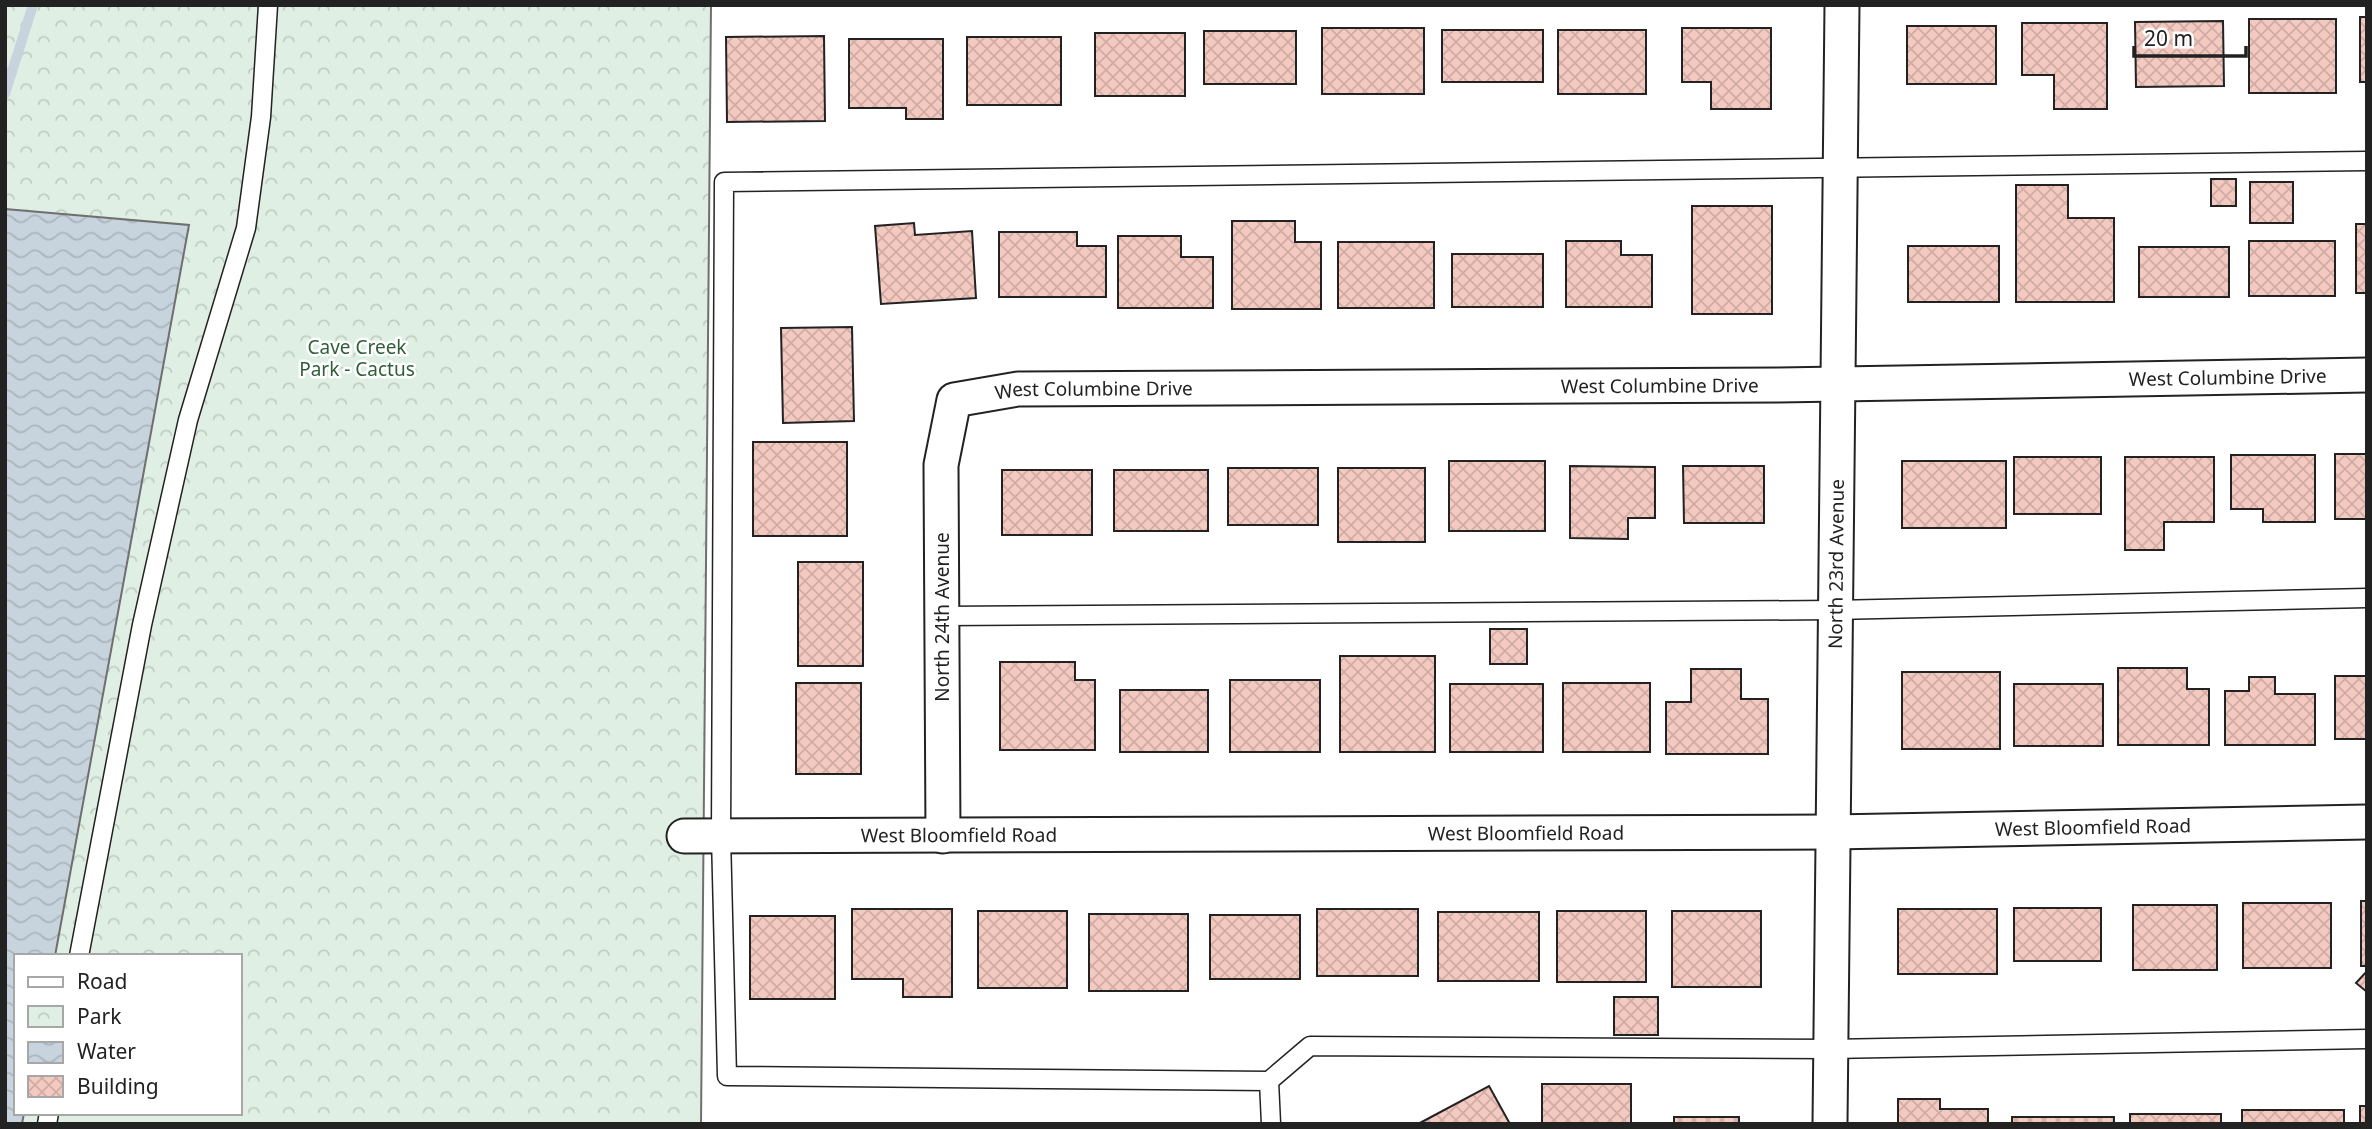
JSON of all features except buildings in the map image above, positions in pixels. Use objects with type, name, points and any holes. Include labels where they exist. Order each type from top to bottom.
[{"type":"street","name":"North 23rd Avenue","points":[[1830,1124],[1842,5]]},
{"type":"street","name":"West Columbine Drive","points":[[954,400],[1018,389],[1836,384],[2367,375]]},
{"type":"street","name":"North 24th Avenue","points":[[943,836],[941,465],[954,400]]},
{"type":"street","name":"West Bloomfield Road","points":[[684,836],[1832,832],[2367,822]]},
{"type":"lane","points":[[79,954],[142,625],[188,420],[246,228],[261,117],[268,5]]},
{"type":"lane","points":[[2367,161],[724,183],[721,836],[727,1076],[1269,1081],[1310,1046],[1830,1049],[2367,1039]]},
{"type":"lane","points":[[942,615],[1834,610],[2367,598]]},
{"type":"lane","points":[[1269,1081],[1271,1124]]},
{"type":"green space","name":"Cave Creek Park - Cactus","points":[[5,5],[711,5],[701,1124],[5,1124]]},
{"type":"water","points":[[5,209],[189,225],[55,954],[14,954],[14,1115],[24,1115],[22,1124],[5,1124]]},
{"type":"waterway","points":[[5,94],[33,5]]}]
